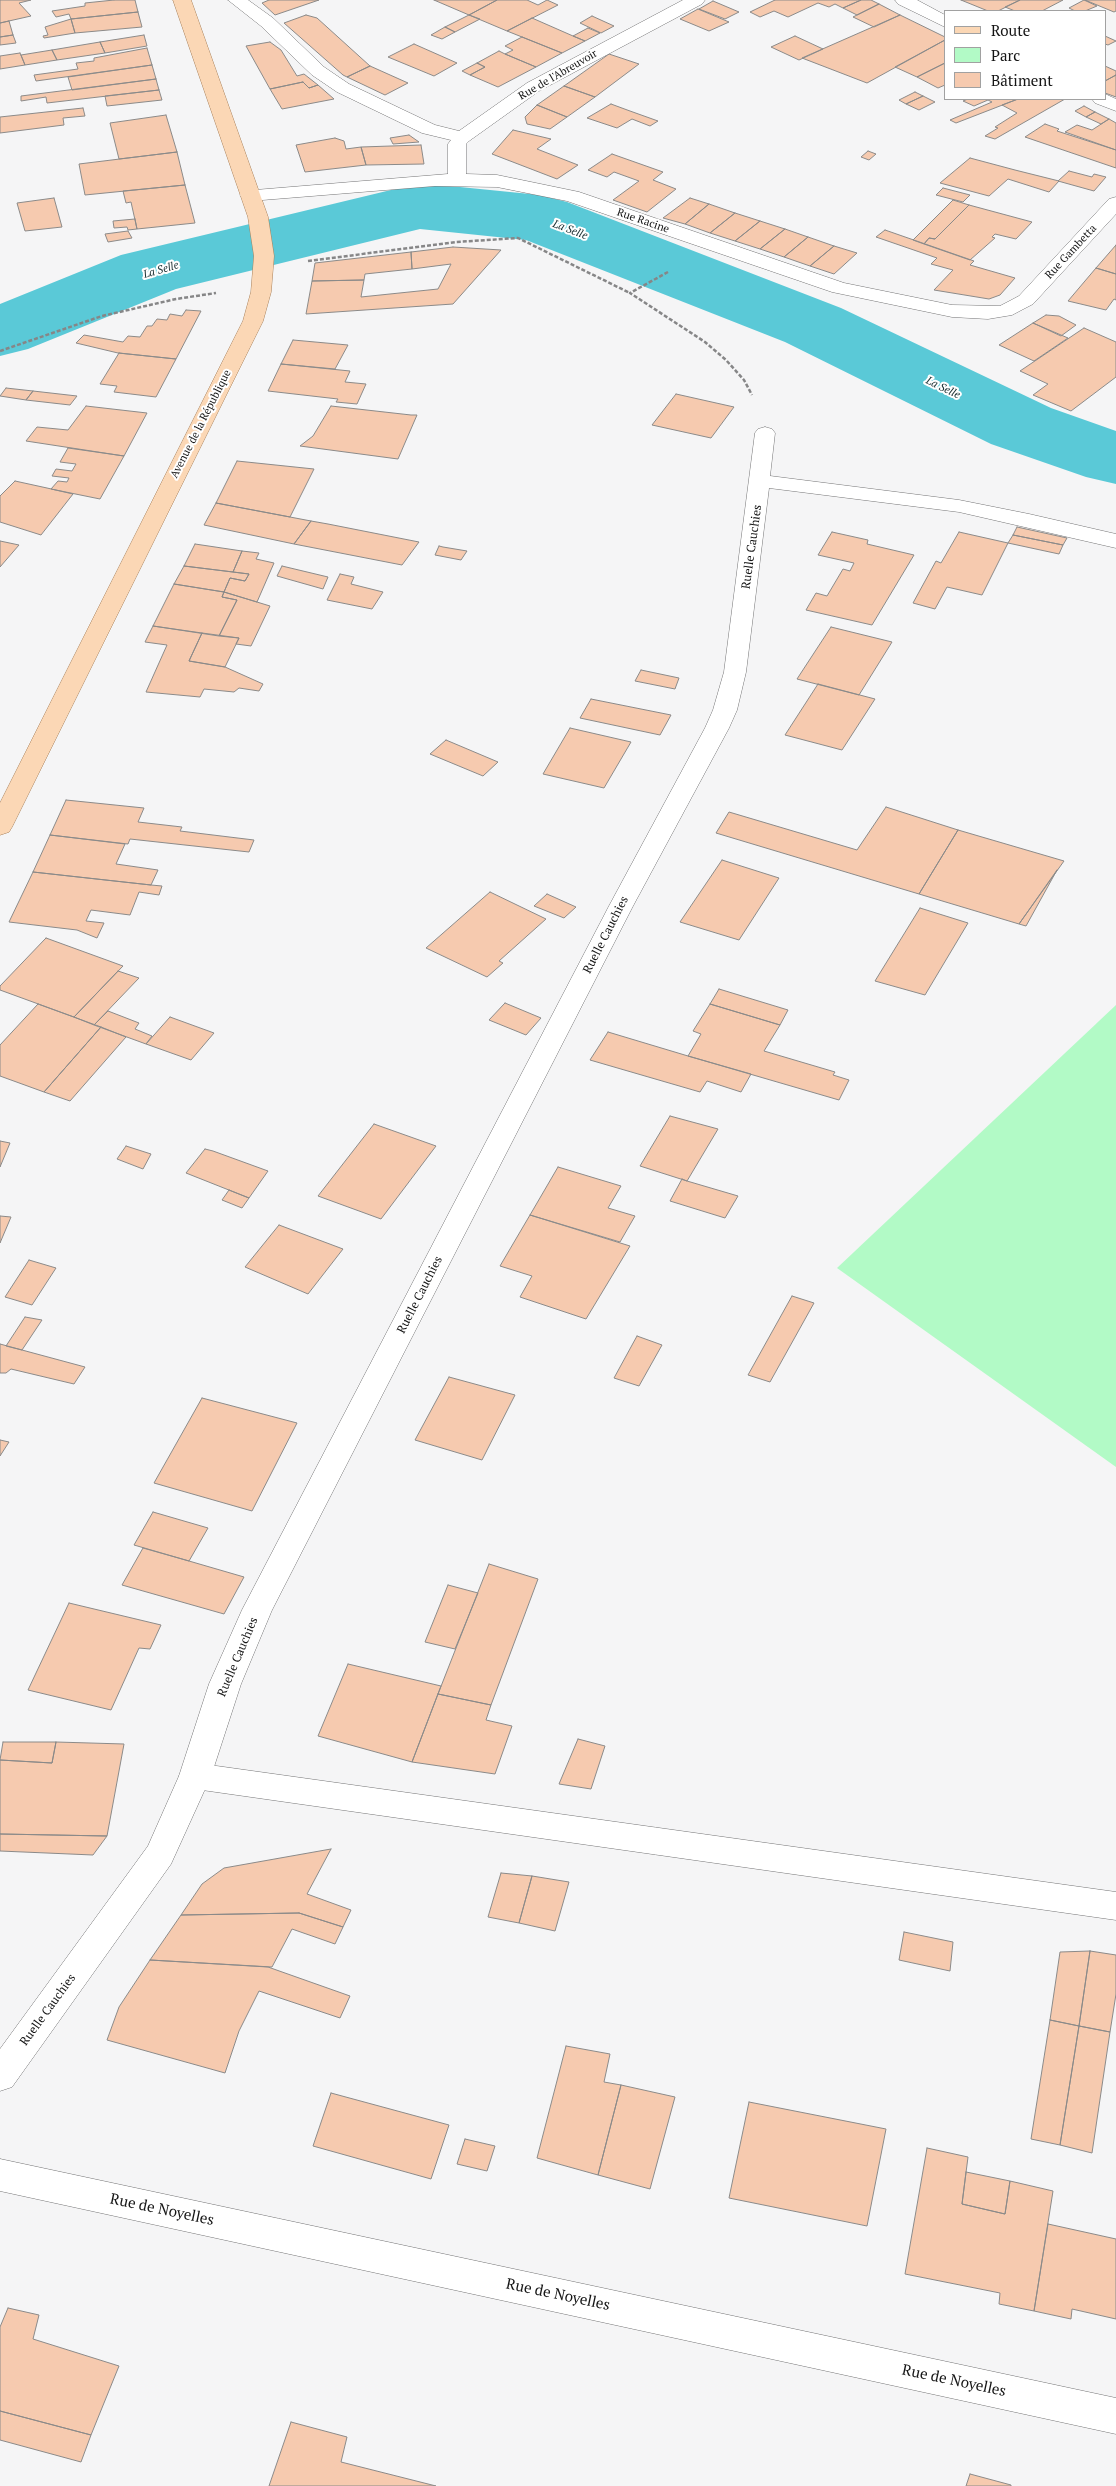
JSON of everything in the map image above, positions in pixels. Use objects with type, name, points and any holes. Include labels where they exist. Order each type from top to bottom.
[{"type":"main road","name":"Avenue de la République","points":[[0,828],[248,330],[262,285],[264,256],[258,218],[182,0]]},
{"type":"street","points":[[238,0],[267,22],[318,71],[343,88],[417,124],[462,137],[457,144],[457,179]]},
{"type":"street","name":"Rue de l'Abreuvoir","points":[[462,137],[533,87],[696,0]]},
{"type":"street","points":[[904,0],[944,21]]},
{"type":"street","points":[[1103,100],[1116,106]]},
{"type":"street","name":"Rue Racine","points":[[250,195],[457,179],[497,181],[572,196],[816,281],[864,295],[973,313],[1005,311],[1026,300]]},
{"type":"street","name":"Rue Gambetta","points":[[1026,300],[1116,203]]},
{"type":"street","name":"Ruelle Cauchies","points":[[0,2076],[160,1854],[195,1776],[225,1684],[257,1610],[621,906],[725,710],[735,672],[761,481],[765,433]]},
{"type":"street","points":[[761,481],[958,506],[1116,541]]},
{"type":"street","points":[[195,1776],[1116,1906]]},
{"type":"street","name":"Rue de Noyelles","points":[[0,2175],[1116,2416]]},
{"type":"path","points":[[307,261],[456,242],[518,238],[630,293],[684,326],[726,360],[744,380],[756,401],[765,433]]},
{"type":"path","points":[[630,293],[654,280]]},
{"type":"path","points":[[0,351],[71,325],[176,299],[262,285]]},
{"type":"green space","points":[[1116,1005],[1116,1467],[837,1268]]},
{"type":"building","points":[[0,0],[31,0],[19,3],[31,16],[0,23]]},
{"type":"building","points":[[135,0],[138,12],[71,19],[69,14],[56,17],[52,11],[85,6],[85,3]]},
{"type":"building","points":[[269,0],[319,0],[275,15],[262,3]]},
{"type":"building","points":[[434,0],[497,0],[469,15]]},
{"type":"building","points":[[497,0],[527,0],[538,5],[547,0],[558,5],[507,31],[469,15]]},
{"type":"building","points":[[775,0],[861,0],[843,8],[835,4],[829,7],[818,3],[788,17],[774,11],[760,17],[750,12]]},
{"type":"building","points":[[861,0],[871,0],[879,4],[857,15],[843,8]]},
{"type":"building","points":[[961,0],[1020,0],[1000,10],[986,10]]},
{"type":"building","points":[[1020,0],[1063,0],[1044,10],[1012,10],[1005,7]]},
{"type":"building","points":[[1084,0],[1097,6],[1087,10],[1073,10],[1069,8]]},
{"type":"building","points":[[1085,0],[1116,0],[1116,11],[1114,12]]},
{"type":"building","points":[[713,1],[739,12],[725,19],[699,9]]},
{"type":"building","points":[[879,4],[900,15],[874,27],[853,17]]},
{"type":"building","points":[[698,9],[729,22],[709,31],[680,19]]},
{"type":"building","points":[[138,12],[142,27],[75,33],[71,19]]},
{"type":"building","points":[[306,15],[317,18],[370,66],[347,77],[343,75],[284,23]]},
{"type":"building","points":[[469,15],[480,19],[455,32],[445,27]]},
{"type":"building","points":[[900,15],[944,37],[944,41],[867,83],[802,58]]},
{"type":"building","points":[[592,16],[614,26],[601,33],[580,23]]},
{"type":"building","points":[[532,18],[585,41],[562,53],[507,31]]},
{"type":"building","points":[[71,19],[75,33],[44,38],[43,36],[48,35],[45,27]]},
{"type":"building","points":[[9,21],[13,35],[0,37],[0,23]]},
{"type":"building","points":[[445,27],[455,32],[442,39],[431,35]]},
{"type":"building","points":[[588,28],[600,33],[585,41],[573,36]]},
{"type":"building","points":[[13,35],[16,43],[0,45],[0,37]]},
{"type":"building","points":[[144,35],[147,46],[105,53],[100,42]]},
{"type":"building","points":[[795,36],[823,49],[799,60],[771,47]]},
{"type":"building","points":[[1106,36],[1116,41],[1106,44]]},
{"type":"building","points":[[522,37],[562,53],[536,67],[505,54],[513,50],[505,46]]},
{"type":"building","points":[[944,41],[944,64],[917,77],[895,67]]},
{"type":"building","points":[[100,42],[105,53],[57,60],[52,50]]},
{"type":"building","points":[[270,42],[281,50],[297,76],[304,74],[318,85],[309,88],[303,82],[270,89],[246,46]]},
{"type":"building","points":[[414,44],[457,63],[434,76],[388,57]]},
{"type":"building","points":[[147,48],[152,65],[36,81],[34,75],[78,69],[76,63],[94,61],[94,58]]},
{"type":"building","points":[[52,50],[57,60],[25,65],[21,55]]},
{"type":"building","points":[[499,51],[536,67],[498,87],[470,75],[485,67],[477,63]]},
{"type":"building","points":[[20,53],[25,65],[0,69],[0,56]]},
{"type":"building","points":[[609,54],[639,64],[595,97],[564,86]]},
{"type":"building","points":[[477,63],[485,67],[470,75],[462,71]]},
{"type":"building","points":[[944,64],[944,85],[938,88],[917,77]]},
{"type":"building","points":[[152,65],[156,79],[72,90],[68,77]]},
{"type":"building","points":[[370,66],[408,83],[385,95],[347,77]]},
{"type":"building","points":[[1106,66],[1116,71],[1116,75],[1106,80]]},
{"type":"building","points":[[1116,75],[1116,97],[1106,93],[1106,80]]},
{"type":"building","points":[[156,79],[159,90],[47,103],[46,97],[21,101],[21,96]]},
{"type":"building","points":[[303,82],[309,88],[318,85],[334,99],[282,109],[270,89]]},
{"type":"building","points":[[564,86],[595,97],[567,117],[537,105]]},
{"type":"building","points":[[159,90],[162,100],[107,106],[105,96]]},
{"type":"building","points":[[915,92],[923,96],[906,104],[899,100]]},
{"type":"building","points":[[923,96],[935,102],[919,110],[906,104]]},
{"type":"building","points":[[966,100],[988,100],[974,106],[963,101]]},
{"type":"building","points":[[988,100],[1015,100],[956,123],[950,120],[992,102]]},
{"type":"building","points":[[1015,100],[1063,100],[995,139],[985,136],[1017,113],[1002,105]]},
{"type":"building","points":[[611,104],[658,121],[650,126],[632,119],[617,128],[587,118]]},
{"type":"building","points":[[537,105],[567,117],[550,129],[527,124],[525,117]]},
{"type":"building","points":[[1084,106],[1095,112],[1086,117],[1075,111]]},
{"type":"building","points":[[83,108],[85,116],[63,118],[64,125],[0,133],[0,117]]},
{"type":"building","points":[[1095,112],[1109,119],[1101,124],[1086,117]]},
{"type":"building","points":[[166,115],[177,152],[119,159],[110,123]]},
{"type":"building","points":[[1109,119],[1116,123],[1116,150],[1065,132],[1077,125],[1092,130]]},
{"type":"building","points":[[1045,124],[1059,129],[1057,131],[1116,150],[1116,168],[1025,137]]},
{"type":"building","points":[[513,130],[551,139],[537,149],[578,165],[557,179],[492,154]]},
{"type":"building","points":[[409,135],[419,142],[393,144],[390,138]]},
{"type":"building","points":[[335,138],[344,141],[346,149],[361,147],[366,165],[305,172],[296,145]]},
{"type":"building","points":[[421,145],[424,164],[366,165],[361,147]]},
{"type":"building","points":[[868,151],[876,154],[869,160],[861,157]]},
{"type":"building","points":[[177,152],[185,185],[85,195],[79,164]]},
{"type":"building","points":[[612,154],[663,172],[653,180],[676,189],[647,212],[613,200],[639,181],[614,172],[607,177],[588,170]]},
{"type":"building","points":[[970,158],[1059,181],[1049,192],[1008,179],[989,196],[940,183]]},
{"type":"building","points":[[1069,171],[1092,177],[1094,174],[1106,177],[1094,191],[1058,181]]},
{"type":"building","points":[[185,185],[195,223],[137,229],[131,202],[126,203],[123,191]]},
{"type":"building","points":[[943,188],[970,195],[963,202],[936,195]]},
{"type":"building","points":[[54,198],[62,227],[25,231],[17,203]]},
{"type":"building","points":[[690,198],[709,204],[685,224],[663,218]]},
{"type":"building","points":[[953,200],[969,205],[935,239],[929,238],[924,244],[913,240]]},
{"type":"building","points":[[709,204],[735,213],[710,233],[685,224]]},
{"type":"building","points":[[969,205],[1032,222],[1016,239],[995,234],[992,237],[995,238],[970,260],[924,244],[929,238],[935,239]]},
{"type":"building","points":[[735,213],[760,221],[735,241],[710,233]]},
{"type":"building","points":[[135,219],[137,229],[128,230],[127,227],[114,228],[113,221]]},
{"type":"building","points":[[760,221],[785,229],[760,249],[735,241]]},
{"type":"building","points":[[785,229],[808,237],[784,257],[760,249]]},
{"type":"building","points":[[885,230],[974,261],[970,265],[1015,278],[1000,295],[989,299],[934,290],[953,270],[931,264],[937,258],[876,237]]},
{"type":"building","points":[[128,231],[132,238],[108,242],[105,234]]},
{"type":"building","points":[[808,237],[834,246],[810,266],[784,257]]},
{"type":"building","points":[[1116,245],[1116,274],[1096,268]]},
{"type":"building","points":[[834,246],[857,253],[834,274],[810,266]]},
{"type":"building","points":[[453,247],[501,250],[453,304],[306,314],[312,281],[364,280],[361,297],[438,289],[451,264],[412,269],[411,252]]},
{"type":"building","points":[[411,252],[412,269],[365,274],[364,280],[312,281],[315,263]]},
{"type":"building","points":[[1096,268],[1116,274],[1116,300],[1114,299],[1106,310],[1068,301]]},
{"type":"building","points":[[186,310],[201,311],[176,359],[118,353],[76,343],[84,335],[123,342],[128,336],[140,337],[147,326],[152,326],[157,319],[167,320],[170,314],[182,316]]},
{"type":"building","points":[[1046,315],[1059,316],[1076,325],[1061,336],[1033,323]]},
{"type":"building","points":[[1033,323],[1068,338],[1034,361],[999,345]]},
{"type":"building","points":[[1084,328],[1116,342],[1116,377],[1071,411],[1033,395],[1048,384],[1020,371]]},
{"type":"building","points":[[293,340],[348,345],[335,369],[281,364]]},
{"type":"building","points":[[119,353],[176,359],[156,397],[114,392],[117,386],[100,384]]},
{"type":"building","points":[[281,364],[350,371],[345,382],[366,384],[357,404],[336,402],[338,399],[268,391]]},
{"type":"building","points":[[6,388],[33,391],[26,400],[0,396]]},
{"type":"building","points":[[33,391],[77,396],[70,405],[26,400]]},
{"type":"building","points":[[676,394],[734,407],[711,438],[652,425]]},
{"type":"building","points":[[86,406],[147,413],[124,456],[26,441],[37,427],[68,430]]},
{"type":"building","points":[[331,406],[417,415],[398,459],[300,446],[313,436]]},
{"type":"building","points":[[68,448],[124,456],[100,499],[51,489],[58,481],[67,482],[69,478],[52,476],[56,469],[72,471],[76,464],[60,462]]},
{"type":"building","points":[[237,461],[314,469],[290,517],[216,503]]},
{"type":"building","points":[[15,481],[73,494],[41,535],[0,522],[0,496]]},
{"type":"building","points":[[216,503],[311,521],[294,544],[204,525]]},
{"type":"building","points":[[311,521],[419,542],[402,565],[294,544]]},
{"type":"building","points":[[1017,527],[1067,538],[1063,545],[1013,535]]},
{"type":"building","points":[[832,532],[868,540],[867,544],[914,555],[872,625],[806,610],[816,593],[827,596],[843,569],[850,571],[854,563],[818,555]]},
{"type":"building","points":[[959,532],[1008,543],[982,595],[947,587],[935,609],[913,603],[936,561],[941,563]]},
{"type":"building","points":[[1013,535],[1063,545],[1059,554],[1008,543]]},
{"type":"building","points":[[0,541],[19,545],[0,567]]},
{"type":"building","points":[[195,544],[242,551],[233,572],[184,566]]},
{"type":"building","points":[[439,546],[467,551],[461,560],[435,555]]},
{"type":"building","points":[[242,551],[259,553],[256,559],[274,563],[257,602],[224,592],[230,578],[245,581],[249,574],[233,572]]},
{"type":"building","points":[[184,566],[249,574],[245,581],[230,578],[224,592],[174,584]]},
{"type":"building","points":[[282,566],[328,577],[323,589],[277,576]]},
{"type":"building","points":[[340,574],[354,577],[351,584],[383,592],[372,609],[327,600]]},
{"type":"building","points":[[174,584],[224,592],[222,597],[237,600],[219,636],[153,626]]},
{"type":"building","points":[[224,592],[270,606],[251,646],[236,644],[239,638],[219,636],[237,600],[222,597]]},
{"type":"building","points":[[153,626],[202,633],[189,661],[225,667],[263,684],[259,691],[239,688],[234,692],[204,689],[200,697],[146,692],[167,645],[145,642]]},
{"type":"building","points":[[831,627],[892,642],[859,695],[797,679]]},
{"type":"building","points":[[202,633],[239,638],[225,667],[189,661]]},
{"type":"building","points":[[641,670],[679,678],[675,689],[635,681]]},
{"type":"building","points":[[818,684],[875,699],[842,750],[785,735]]},
{"type":"building","points":[[591,699],[671,715],[660,735],[580,718]]},
{"type":"building","points":[[570,728],[631,742],[604,788],[543,774]]},
{"type":"building","points":[[446,740],[498,762],[483,776],[430,754]]},
{"type":"building","points":[[66,800],[144,808],[138,822],[182,827],[180,831],[254,840],[249,852],[130,839],[128,844],[50,835]]},
{"type":"building","points":[[886,807],[958,830],[919,894],[716,833],[729,812],[857,850]]},
{"type":"building","points":[[958,830],[1064,861],[1019,924],[919,894]]},
{"type":"building","points":[[50,835],[125,844],[116,864],[158,870],[151,885],[33,872]]},
{"type":"building","points":[[722,860],[779,878],[739,940],[680,922]]},
{"type":"building","points":[[1057,870],[1026,926],[1019,924]]},
{"type":"building","points":[[33,872],[162,886],[159,895],[139,892],[130,915],[91,910],[86,921],[104,923],[97,938],[77,930],[9,922]]},
{"type":"building","points":[[490,892],[546,919],[499,961],[503,963],[487,977],[426,948]]},
{"type":"building","points":[[547,894],[576,907],[564,918],[534,906]]},
{"type":"building","points":[[920,908],[968,923],[925,995],[875,981]]},
{"type":"building","points":[[46,938],[123,966],[74,1017],[0,990],[0,986]]},
{"type":"building","points":[[118,971],[139,978],[94,1025],[74,1017]]},
{"type":"building","points":[[719,989],[788,1010],[780,1025],[710,1004]]},
{"type":"building","points":[[505,1003],[541,1018],[526,1035],[489,1020]]},
{"type":"building","points":[[38,1004],[101,1027],[44,1092],[0,1076],[0,1045]]},
{"type":"building","points":[[710,1004],[780,1025],[764,1051],[835,1072],[833,1075],[849,1080],[839,1100],[688,1056],[701,1034],[693,1031]]},
{"type":"building","points":[[108,1011],[139,1023],[135,1029],[152,1036],[146,1044],[94,1025]]},
{"type":"building","points":[[170,1017],[214,1033],[191,1060],[146,1044]]},
{"type":"building","points":[[101,1027],[126,1037],[70,1101],[44,1092]]},
{"type":"building","points":[[608,1032],[751,1074],[741,1092],[707,1081],[700,1092],[590,1060]]},
{"type":"building","points":[[670,1116],[718,1129],[687,1181],[640,1166]]},
{"type":"building","points":[[374,1124],[436,1146],[381,1219],[318,1196]]},
{"type":"building","points":[[0,1141],[10,1143],[0,1167]]},
{"type":"building","points":[[126,1146],[151,1154],[143,1169],[117,1159]]},
{"type":"building","points":[[205,1149],[268,1171],[249,1198],[186,1173]]},
{"type":"building","points":[[558,1167],[621,1186],[608,1208],[635,1216],[620,1242],[530,1215]]},
{"type":"building","points":[[682,1179],[738,1196],[725,1218],[670,1201]]},
{"type":"building","points":[[229,1190],[249,1198],[242,1208],[222,1200]]},
{"type":"building","points":[[530,1215],[630,1246],[586,1319],[520,1297],[532,1276],[500,1266]]},
{"type":"building","points":[[0,1216],[11,1217],[0,1243]]},
{"type":"building","points":[[279,1225],[343,1249],[308,1294],[245,1267]]},
{"type":"building","points":[[29,1260],[56,1268],[32,1305],[5,1297]]},
{"type":"building","points":[[792,1296],[814,1303],[770,1382],[748,1375]]},
{"type":"building","points":[[25,1317],[42,1320],[22,1350],[6,1346]]},
{"type":"building","points":[[637,1336],[662,1345],[639,1386],[614,1378]]},
{"type":"building","points":[[0,1344],[85,1367],[74,1384],[11,1369],[6,1373],[0,1373]]},
{"type":"building","points":[[449,1377],[515,1395],[482,1460],[415,1440]]},
{"type":"building","points":[[202,1398],[297,1423],[252,1511],[154,1483]]},
{"type":"building","points":[[0,1440],[9,1442],[0,1456]]},
{"type":"building","points":[[153,1512],[208,1528],[189,1561],[134,1545]]},
{"type":"building","points":[[143,1548],[244,1577],[224,1614],[122,1585]]},
{"type":"building","points":[[489,1564],[538,1579],[491,1705],[438,1694]]},
{"type":"building","points":[[448,1585],[478,1593],[455,1649],[425,1642]]},
{"type":"building","points":[[69,1603],[161,1625],[150,1649],[139,1648],[111,1710],[28,1690]]},
{"type":"building","points":[[348,1664],[441,1686],[412,1762],[318,1736]]},
{"type":"building","points":[[438,1694],[491,1705],[486,1720],[512,1726],[495,1774],[412,1762]]},
{"type":"building","points":[[578,1739],[605,1746],[591,1789],[559,1784]]},
{"type":"building","points":[[3,1742],[56,1742],[52,1763],[0,1760]]},
{"type":"building","points":[[56,1742],[124,1744],[107,1836],[0,1834],[0,1760],[52,1763]]},
{"type":"building","points":[[0,1834],[107,1836],[93,1855],[0,1851]]},
{"type":"building","points":[[331,1849],[307,1894],[351,1910],[343,1927],[299,1913],[181,1915],[202,1884],[224,1868]]},
{"type":"building","points":[[501,1873],[532,1876],[519,1923],[488,1917]]},
{"type":"building","points":[[532,1876],[569,1882],[555,1931],[519,1923]]},
{"type":"building","points":[[299,1913],[343,1927],[335,1944],[292,1929],[272,1967],[150,1960],[181,1915]]},
{"type":"building","points":[[904,1932],[953,1942],[950,1971],[899,1960]]},
{"type":"building","points":[[1090,1951],[1079,2026],[1050,2020],[1060,1952]]},
{"type":"building","points":[[1090,1951],[1116,1955],[1116,1994],[1110,2032],[1079,2026]]},
{"type":"building","points":[[150,1960],[268,1967],[350,1996],[340,2018],[259,1991],[239,2031],[225,2073],[107,2040],[119,2007]]},
{"type":"building","points":[[1050,2020],[1079,2026],[1060,2145],[1031,2139]]},
{"type":"building","points":[[1079,2026],[1110,2032],[1092,2153],[1060,2145]]},
{"type":"building","points":[[566,2046],[610,2054],[604,2082],[621,2085],[598,2175],[537,2158]]},
{"type":"building","points":[[621,2085],[675,2097],[650,2189],[598,2175]]},
{"type":"building","points":[[331,2093],[449,2125],[431,2179],[313,2146]]},
{"type":"building","points":[[749,2102],[886,2129],[867,2226],[729,2198]]},
{"type":"building","points":[[465,2139],[495,2146],[487,2171],[457,2164]]},
{"type":"building","points":[[927,2148],[968,2157],[962,2204],[1005,2214],[1010,2181],[1053,2191],[1034,2311],[999,2304],[1000,2293],[905,2274]]},
{"type":"building","points":[[966,2172],[1010,2181],[1005,2214],[962,2204]]},
{"type":"building","points":[[1048,2224],[1116,2239],[1116,2319],[1072,2309],[1071,2319],[1034,2311]]},
{"type":"building","points":[[8,2308],[39,2315],[33,2339],[119,2366],[91,2435],[0,2411],[0,2327]]},
{"type":"building","points":[[0,2411],[91,2435],[81,2462],[0,2440]]},
{"type":"building","points":[[291,2422],[347,2437],[341,2462],[436,2486],[269,2486]]},
{"type":"building","points":[[970,2474],[1011,2485],[1011,2486],[966,2486]]},
{"type":"waterway","name":"La Selle","points":[[0,332],[149,272],[420,206],[540,218],[813,325],[1021,426],[1116,459]]}]
